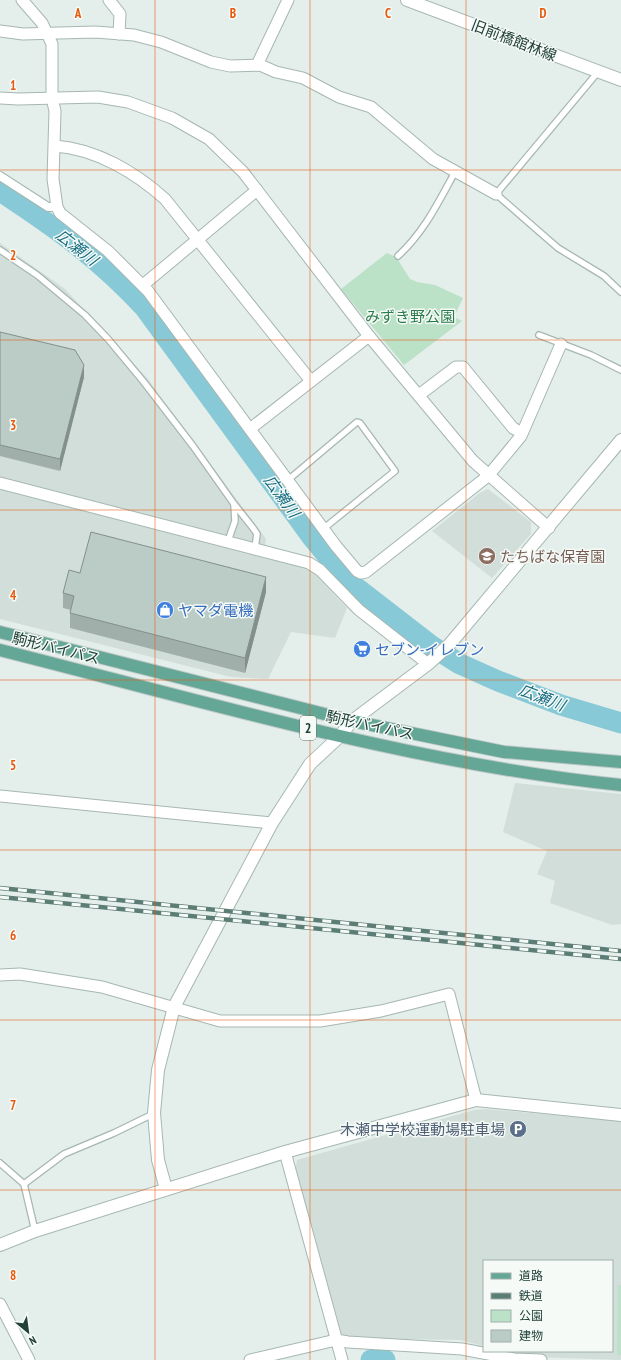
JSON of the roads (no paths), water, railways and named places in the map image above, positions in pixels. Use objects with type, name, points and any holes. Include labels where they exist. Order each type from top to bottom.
[{"type":"main road","name":"駒形バイパス","points":[[0,632],[352,721],[504,752],[621,762]]},
{"type":"main road","name":"駒形バイパス","points":[[0,650],[340,736],[496,768],[621,785]]},
{"type":"street","points":[[22,0],[42,23],[52,44],[52,98],[55,111],[53,179],[57,207],[68,220],[108,251],[143,285],[169,317],[323,529],[357,571],[361,573],[366,572],[488,476],[522,433],[561,344]]},
{"type":"street","points":[[109,0],[120,14],[119,34]]},
{"type":"street","points":[[258,65],[288,0]]},
{"type":"street","name":"旧前橋館林線","points":[[407,0],[621,80]]},
{"type":"street","points":[[0,31],[48,35],[95,32],[134,35],[161,42],[211,62],[230,66],[258,65],[303,78],[339,97],[371,107],[433,159],[496,194]]},
{"type":"street","points":[[0,98],[98,97],[128,102],[172,118],[209,139],[230,158],[257,190],[369,336],[473,461],[488,476],[549,528]]},
{"type":"street","points":[[55,146],[77,150],[101,158],[140,178],[165,199],[198,238],[311,381]]},
{"type":"street","points":[[0,176],[48,207],[57,207]]},
{"type":"street","points":[[143,285],[257,190]]},
{"type":"street","points":[[250,429],[369,336]]},
{"type":"street","points":[[419,395],[456,367],[463,367],[513,428],[522,433]]},
{"type":"street","points":[[166,1189],[158,1160],[154,1113],[158,1070],[174,1007],[272,823],[310,764],[340,736],[352,721],[431,662],[449,645],[549,528],[621,440]]},
{"type":"street","points":[[0,483],[309,562],[320,570],[359,610],[431,662]]},
{"type":"street","points":[[0,796],[272,823]]},
{"type":"street","points":[[0,975],[20,974],[102,987],[220,1021],[320,1021],[381,1011],[449,994],[476,1100]]},
{"type":"street","points":[[0,1245],[35,1231],[285,1152],[476,1100],[621,1115]]},
{"type":"street","points":[[285,1152],[342,1360]]},
{"type":"street","points":[[0,1304],[29,1360]]},
{"type":"street","points":[[250,1360],[336,1340],[462,1349],[541,1360]]},
{"type":"lane","points":[[598,72],[496,194],[558,248],[604,276],[621,292]]},
{"type":"lane","points":[[398,256],[423,230],[455,172]]},
{"type":"lane","points":[[0,250],[37,275],[85,315],[108,339],[143,381],[193,446],[257,534],[255,548]]},
{"type":"lane","points":[[539,335],[591,355],[621,370]]},
{"type":"lane","points":[[288,480],[356,422],[360,423],[395,471],[323,529]]},
{"type":"lane","points":[[228,541],[235,521],[234,504]]},
{"type":"lane","points":[[24,1184],[64,1154],[114,1133],[154,1113]]},
{"type":"lane","points":[[0,1163],[24,1184],[35,1231]]},
{"type":"waterway","name":"広瀬川","points":[[0,191],[58,231],[94,259],[128,290],[145,308],[312,537],[349,582],[433,647],[460,664],[498,681],[561,705],[621,723]]},
{"type":"waterway","points":[[371,1360],[385,1360]]},
{"type":"railway","points":[[0,888],[621,951]]},
{"type":"railway","points":[[0,897],[621,959]]},
{"type":"place","name":"たちばな保育園","points":[[487,556]]},
{"type":"place","name":"ヤマダ電機","points":[[165,610]]},
{"type":"place","name":"セブン-イレブン","points":[[362,649]]},
{"type":"place","name":"木瀬中学校運動場駐車場","points":[[518,1129]]},
{"type":"park label","name":"みずき野公園","points":[[410,316]]}]
